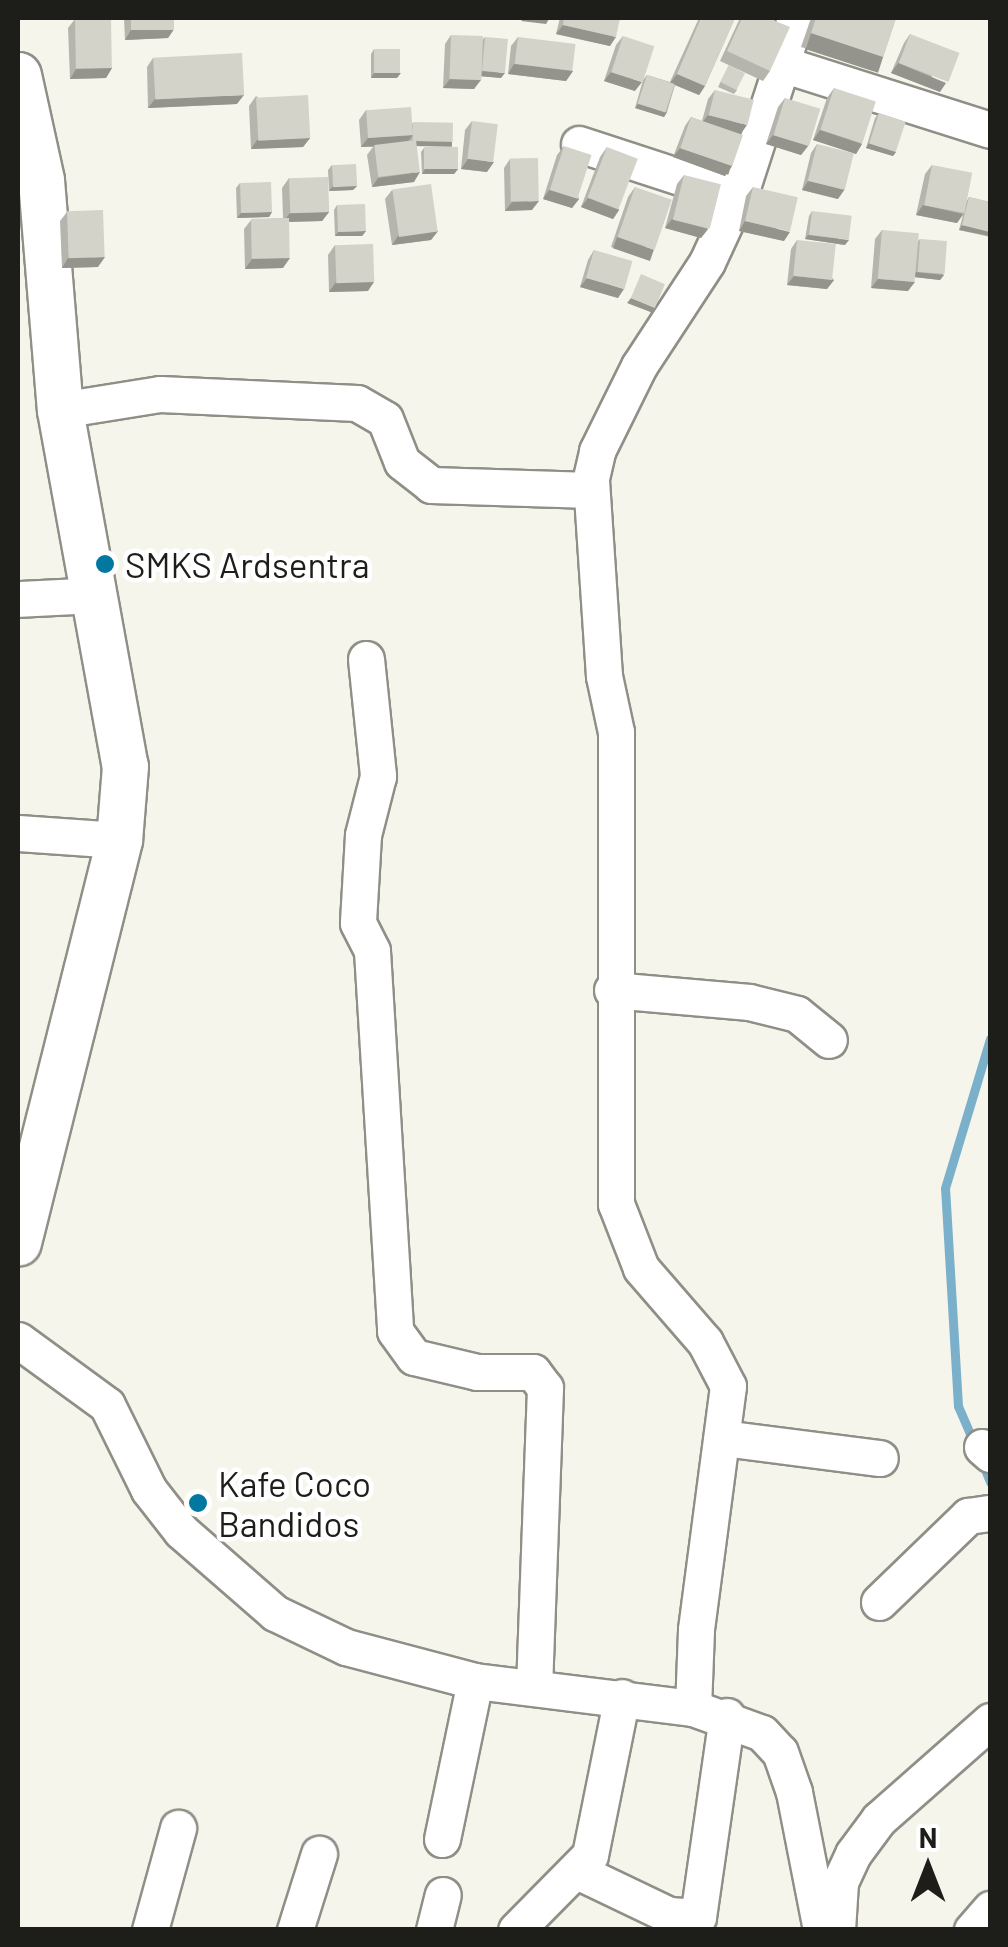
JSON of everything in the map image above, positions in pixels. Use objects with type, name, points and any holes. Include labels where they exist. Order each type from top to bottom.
[{"type":"street","points":[[577,1871],[668,1915],[698,1917],[710,1712],[696,1630],[728,1386],[705,1342],[641,1268],[616,1204],[612,990],[616,732],[604,676],[591,490],[597,451],[639,366],[707,262],[737,196],[795,18]]},
{"type":"street","points":[[782,64],[990,130]]},
{"type":"street","points":[[18,75],[41,180],[60,410],[122,728],[119,840],[18,1243]]},
{"type":"street","points":[[580,144],[737,196]]},
{"type":"street","points":[[60,410],[160,394],[357,403],[385,419],[402,462],[432,486],[591,490]]},
{"type":"street","points":[[18,599],[97,595]]},
{"type":"street","points":[[366,658],[378,776],[363,835],[358,923],[372,950],[395,1331],[414,1357],[477,1372],[533,1372],[545,1388],[534,1684]]},
{"type":"street","points":[[18,833],[119,840]]},
{"type":"street","points":[[612,990],[749,1002],[797,1014],[830,1040]]},
{"type":"street","points":[[18,1340],[107,1405],[149,1490],[180,1532],[275,1612],[346,1647],[474,1681],[534,1684],[710,1712],[762,1733],[780,1752],[821,1930]]},
{"type":"street","points":[[723,1438],[880,1458]]},
{"type":"street","points":[[879,1602],[968,1516],[990,1513]]},
{"type":"street","points":[[442,1839],[474,1681]]},
{"type":"street","points":[[516,1930],[577,1871],[595,1835],[622,1697]]},
{"type":"street","points":[[837,1930],[840,1882],[853,1854],[879,1820],[990,1721]]},
{"type":"street","points":[[150,1930],[178,1828]]},
{"type":"street","points":[[295,1930],[318,1854]]},
{"type":"street","points":[[434,1930],[443,1895]]},
{"type":"street","points":[[972,1930],[990,1909]]},
{"type":"building","points":[[111,18],[112,68],[76,69],[75,19]]},
{"type":"building","points":[[131,18],[174,18],[174,30],[131,30]]},
{"type":"building","points":[[564,18],[620,18],[616,37],[563,25]]},
{"type":"building","points":[[701,18],[735,18],[705,86],[677,74]]},
{"type":"building","points":[[742,18],[768,18],[790,27],[770,71],[727,51]]},
{"type":"building","points":[[816,18],[896,18],[883,57],[811,33]]},
{"type":"building","points":[[910,34],[959,53],[948,82],[899,63]]},
{"type":"building","points":[[451,35],[483,36],[481,80],[449,79]]},
{"type":"building","points":[[623,36],[654,46],[643,82],[611,72]]},
{"type":"building","points":[[485,37],[508,39],[505,73],[482,71]]},
{"type":"building","points":[[518,37],[576,44],[572,71],[515,64]]},
{"type":"building","points":[[374,49],[400,49],[400,73],[374,73]]},
{"type":"building","points":[[242,53],[244,95],[155,100],[153,58]]},
{"type":"building","points":[[729,65],[745,73],[736,90],[720,82]]},
{"type":"building","points":[[647,75],[675,84],[665,112],[638,104]]},
{"type":"building","points":[[834,88],[876,102],[862,143],[820,130]]},
{"type":"building","points":[[715,90],[754,100],[748,125],[709,115]]},
{"type":"building","points":[[308,95],[310,138],[258,141],[256,98]]},
{"type":"building","points":[[785,98],[820,109],[809,146],[774,135]]},
{"type":"building","points":[[411,107],[413,135],[368,138],[366,110]]},
{"type":"building","points":[[879,113],[906,122],[896,152],[869,143]]},
{"type":"building","points":[[691,117],[743,135],[732,166],[680,148]]},
{"type":"building","points":[[472,121],[498,124],[493,162],[467,159]]},
{"type":"building","points":[[413,122],[453,123],[453,142],[413,141]]},
{"type":"building","points":[[416,140],[420,172],[378,177],[374,145]]},
{"type":"building","points":[[817,144],[854,153],[845,190],[808,181]]},
{"type":"building","points":[[564,146],[592,155],[577,199],[550,190]]},
{"type":"building","points":[[424,147],[458,147],[458,169],[424,169]]},
{"type":"building","points":[[607,147],[638,159],[618,209],[588,197]]},
{"type":"building","points":[[510,158],[538,158],[539,201],[511,201]]},
{"type":"building","points":[[356,164],[357,186],[333,187],[332,165]]},
{"type":"building","points":[[932,165],[972,173],[964,213],[924,205]]},
{"type":"building","points":[[684,175],[721,184],[710,229],[673,220]]},
{"type":"building","points":[[328,177],[329,212],[290,213],[289,178]]},
{"type":"building","points":[[271,182],[272,212],[241,213],[240,183]]},
{"type":"building","points":[[431,184],[438,232],[399,237],[392,189]]},
{"type":"building","points":[[635,187],[672,200],[655,250],[618,237]]},
{"type":"building","points":[[753,187],[798,197],[790,231],[745,221]]},
{"type":"building","points":[[969,197],[990,202],[990,232],[962,225]]},
{"type":"building","points":[[365,204],[366,231],[338,232],[337,205]]},
{"type":"building","points":[[103,210],[105,257],[69,258],[67,211]]},
{"type":"building","points":[[812,211],[852,216],[849,240],[809,235]]},
{"type":"building","points":[[289,218],[290,258],[252,259],[251,219]]},
{"type":"building","points":[[882,230],[919,233],[915,282],[878,279]]},
{"type":"building","points":[[920,239],[947,241],[945,274],[918,272]]},
{"type":"building","points":[[797,240],[836,244],[832,280],[793,276]]},
{"type":"building","points":[[373,244],[374,282],[336,283],[335,245]]},
{"type":"building","points":[[594,250],[632,261],[624,289],[586,278]]},
{"type":"building","points":[[641,274],[665,284],[655,308],[631,298]]},
{"type":"waterway","points":[[974,1443],[958,1406],[945,1188],[990,1039]]},
{"type":"waterway","points":[[982,1462],[990,1482]]},
{"type":"place","name":"SMKS Ardsentra","points":[[105,564]]},
{"type":"place","name":"Kafe Coco Bandidos","points":[[198,1503]]}]
